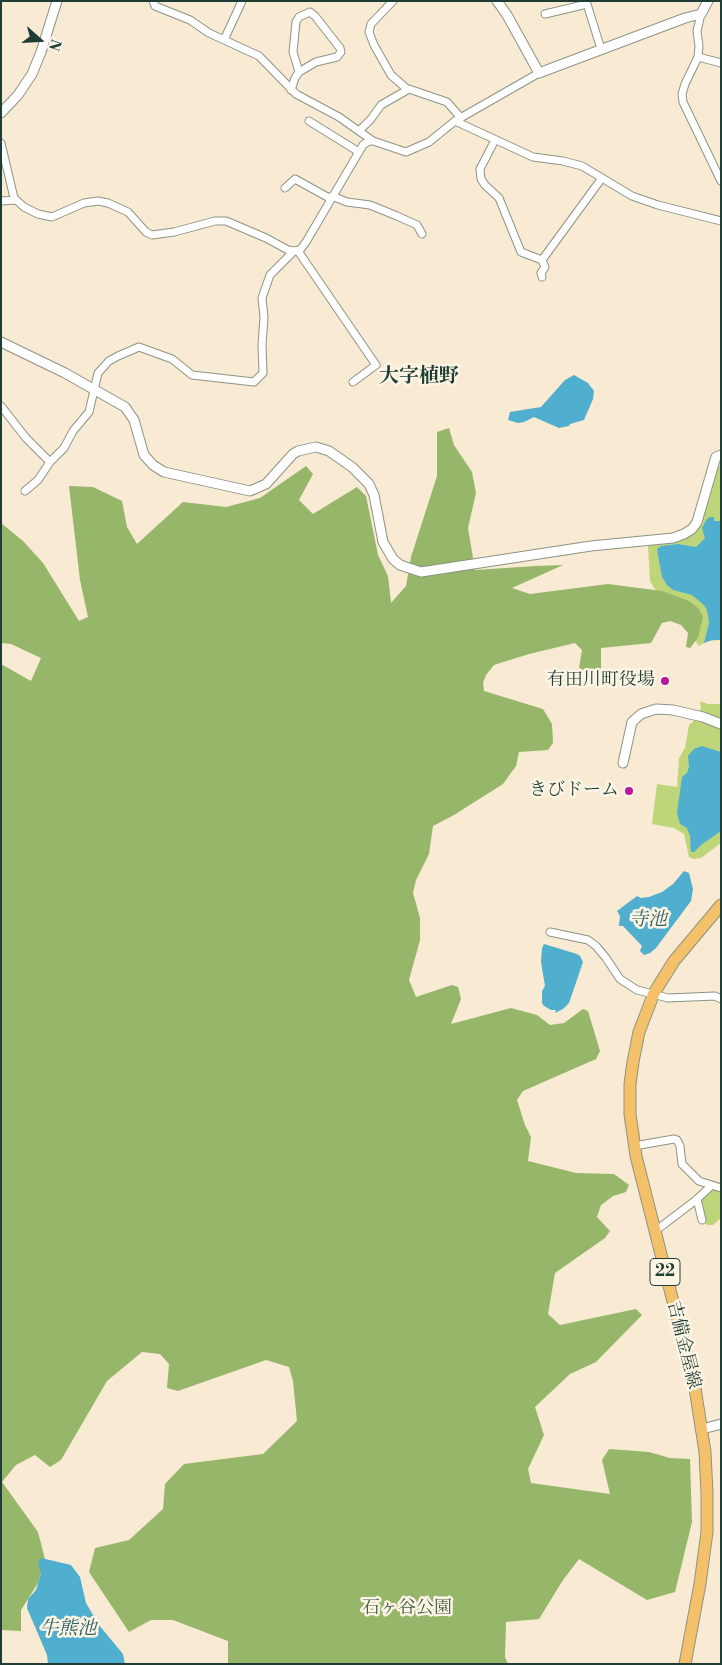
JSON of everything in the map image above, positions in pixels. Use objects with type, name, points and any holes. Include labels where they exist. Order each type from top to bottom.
[{"type":"main road","name":"吉備金屋線","points":[[685,1664],[700,1584],[707,1532],[708,1493],[702,1429],[694,1388],[634,1146],[630,1114],[631,1072],[639,1032],[654,993],[674,961],[721,904]]},
{"type":"street","points":[[1,113],[18,95],[35,69],[57,1]]},
{"type":"street","points":[[153,1],[156,6],[190,20],[209,34],[259,56],[296,94],[340,116],[373,141],[406,152],[429,142],[458,119],[539,73],[685,18],[701,14]]},
{"type":"street","points":[[224,40],[242,1]]},
{"type":"street","points":[[393,1],[371,24],[369,32],[374,45],[392,75],[407,89],[447,102],[458,119],[495,140],[533,157],[582,166],[632,196],[658,205],[721,221]]},
{"type":"street","points":[[497,1],[507,15],[539,73]]},
{"type":"street","points":[[708,1],[701,14],[697,31],[698,57],[685,84],[682,102],[697,128],[721,181]]},
{"type":"street","points":[[545,14],[587,4],[600,49]]},
{"type":"street","points":[[291,90],[299,72],[316,62],[336,57],[341,52],[340,48],[310,12],[298,17],[296,22],[293,52],[299,72]]},
{"type":"street","points":[[698,57],[721,63]]},
{"type":"street","points":[[359,131],[381,105],[407,89]]},
{"type":"street","points":[[309,121],[359,152]]},
{"type":"street","points":[[495,140],[480,169],[481,179],[499,198],[521,252],[542,260],[545,267],[541,275],[542,277]]},
{"type":"street","points":[[25,492],[38,480],[50,462],[64,448],[73,431],[89,412],[98,373],[101,368],[118,356],[139,347],[172,359],[192,375],[254,382],[264,373],[262,298],[270,275],[306,242],[359,152],[366,142],[373,141]]},
{"type":"street","points":[[1,143],[16,200],[30,211],[52,217],[84,203],[108,202],[128,212],[146,232],[156,235],[174,232],[207,222],[226,221],[251,231],[288,250],[296,251],[376,365],[353,382]]},
{"type":"street","points":[[542,260],[602,178]]},
{"type":"street","points":[[285,188],[295,179],[332,198],[370,205],[401,217],[417,225],[422,234]]},
{"type":"street","points":[[1,200],[16,200]]},
{"type":"street","points":[[1,342],[31,356],[125,407],[134,420],[144,455],[153,466],[168,474],[250,491],[266,484],[293,454],[298,451],[316,447],[329,451],[352,467],[369,484],[374,495],[383,542],[393,559],[400,566],[421,572],[591,546],[673,538],[684,534],[692,529],[697,522],[715,460],[721,455]]},
{"type":"street","points":[[1,406],[26,438],[50,462]]},
{"type":"street","points":[[623,763],[632,722],[641,714],[656,709],[673,710],[703,717],[721,724]]},
{"type":"street","points":[[550,932],[588,940],[606,958],[615,974],[626,984],[638,990],[668,998],[715,996],[721,1000]]},
{"type":"street","points":[[634,1146],[677,1140],[680,1146],[682,1164],[699,1181],[721,1188]]},
{"type":"street","points":[[654,1232],[711,1186]]},
{"type":"street","points":[[697,1199],[702,1220]]},
{"type":"street","points":[[702,1429],[721,1424]]},
{"type":"green space","name":"石ヶ谷公園","points":[[449,428],[454,445],[472,472],[476,493],[468,528],[475,570],[563,565],[512,588],[530,594],[608,584],[662,591],[689,601],[699,609],[703,617],[698,638],[690,648],[686,647],[688,633],[681,625],[670,621],[662,623],[651,643],[601,648],[601,674],[596,676],[579,668],[582,650],[575,643],[494,665],[486,675],[483,683],[484,691],[543,709],[552,724],[553,743],[548,750],[519,752],[516,766],[503,784],[433,826],[429,854],[416,880],[413,893],[420,918],[420,940],[409,980],[416,997],[452,985],[458,987],[461,999],[451,1024],[511,1008],[537,1015],[550,1025],[564,1023],[583,1009],[588,1011],[600,1051],[596,1059],[523,1091],[517,1100],[531,1137],[528,1161],[576,1173],[614,1174],[629,1185],[626,1192],[613,1196],[601,1205],[597,1217],[610,1231],[605,1238],[555,1273],[548,1314],[560,1325],[636,1309],[642,1315],[596,1362],[570,1374],[535,1407],[544,1435],[528,1469],[531,1483],[610,1494],[602,1460],[609,1449],[649,1452],[670,1458],[690,1459],[692,1522],[675,1592],[647,1600],[579,1559],[563,1580],[539,1619],[506,1622],[505,1657],[508,1664],[228,1664],[228,1641],[173,1620],[151,1620],[129,1632],[89,1572],[95,1548],[129,1540],[163,1509],[165,1484],[184,1464],[263,1454],[297,1421],[293,1381],[289,1367],[266,1360],[178,1391],[167,1388],[169,1364],[160,1354],[142,1352],[107,1381],[61,1460],[50,1467],[35,1455],[16,1465],[2,1482],[38,1532],[45,1559],[38,1583],[21,1610],[21,1631],[1,1630],[1,664],[31,681],[41,658],[11,644],[1,643],[1,523],[23,541],[43,563],[79,621],[88,617],[80,580],[69,486],[93,487],[122,501],[127,527],[137,544],[183,502],[226,507],[260,498],[306,466],[313,474],[299,500],[313,514],[357,487],[366,496],[378,555],[388,576],[391,603],[406,586],[411,557],[437,476],[437,432]]},
{"type":"green space","points":[[717,466],[721,466],[721,640],[708,641],[699,646],[696,642],[699,627],[654,588],[650,581],[648,546],[679,540],[693,534],[702,520]]},
{"type":"green space","points":[[700,701],[708,704],[721,704],[721,843],[701,858],[693,859],[689,857],[684,834],[674,828],[652,824],[657,784],[677,787],[679,758],[685,748],[689,725],[696,719],[701,708]]},
{"type":"green space","points":[[712,1189],[721,1190],[721,1218],[713,1225],[708,1225],[701,1222],[695,1203]]},
{"type":"water","points":[[574,375],[588,383],[594,391],[593,399],[584,420],[559,428],[534,417],[518,423],[508,420],[510,412],[541,407],[565,380]]},
{"type":"water","points":[[710,517],[714,517],[714,521],[721,521],[721,640],[712,640],[704,643],[709,623],[707,610],[692,595],[673,590],[667,585],[662,577],[657,549],[661,546],[678,544],[696,547],[705,538],[702,528]]},
{"type":"water","points":[[702,746],[721,752],[721,831],[694,852],[691,852],[690,836],[687,828],[680,824],[677,813],[682,777],[687,773],[689,767],[688,756],[694,749]]},
{"type":"water","name":"寺池","points":[[684,871],[689,873],[693,889],[691,901],[656,948],[644,955],[640,951],[642,946],[623,926],[619,926],[620,916],[617,911],[637,896],[641,898],[649,897],[662,892],[673,884]]},
{"type":"water","points":[[544,944],[577,954],[583,962],[569,1003],[555,1013],[556,1010],[551,1010],[542,1003],[542,991],[545,986],[541,962]]},
{"type":"water","name":"牛熊池","points":[[41,1558],[71,1565],[80,1577],[86,1603],[99,1625],[123,1654],[125,1664],[48,1664],[47,1655],[27,1608],[28,1599],[36,1590],[41,1573],[38,1562]]},
{"type":"place","name":"有田川町役場","points":[[665,681]]},
{"type":"place","name":"きびドーム","points":[[629,791]]},
{"type":"district","name":"大字植野","points":[[419,377]]}]
